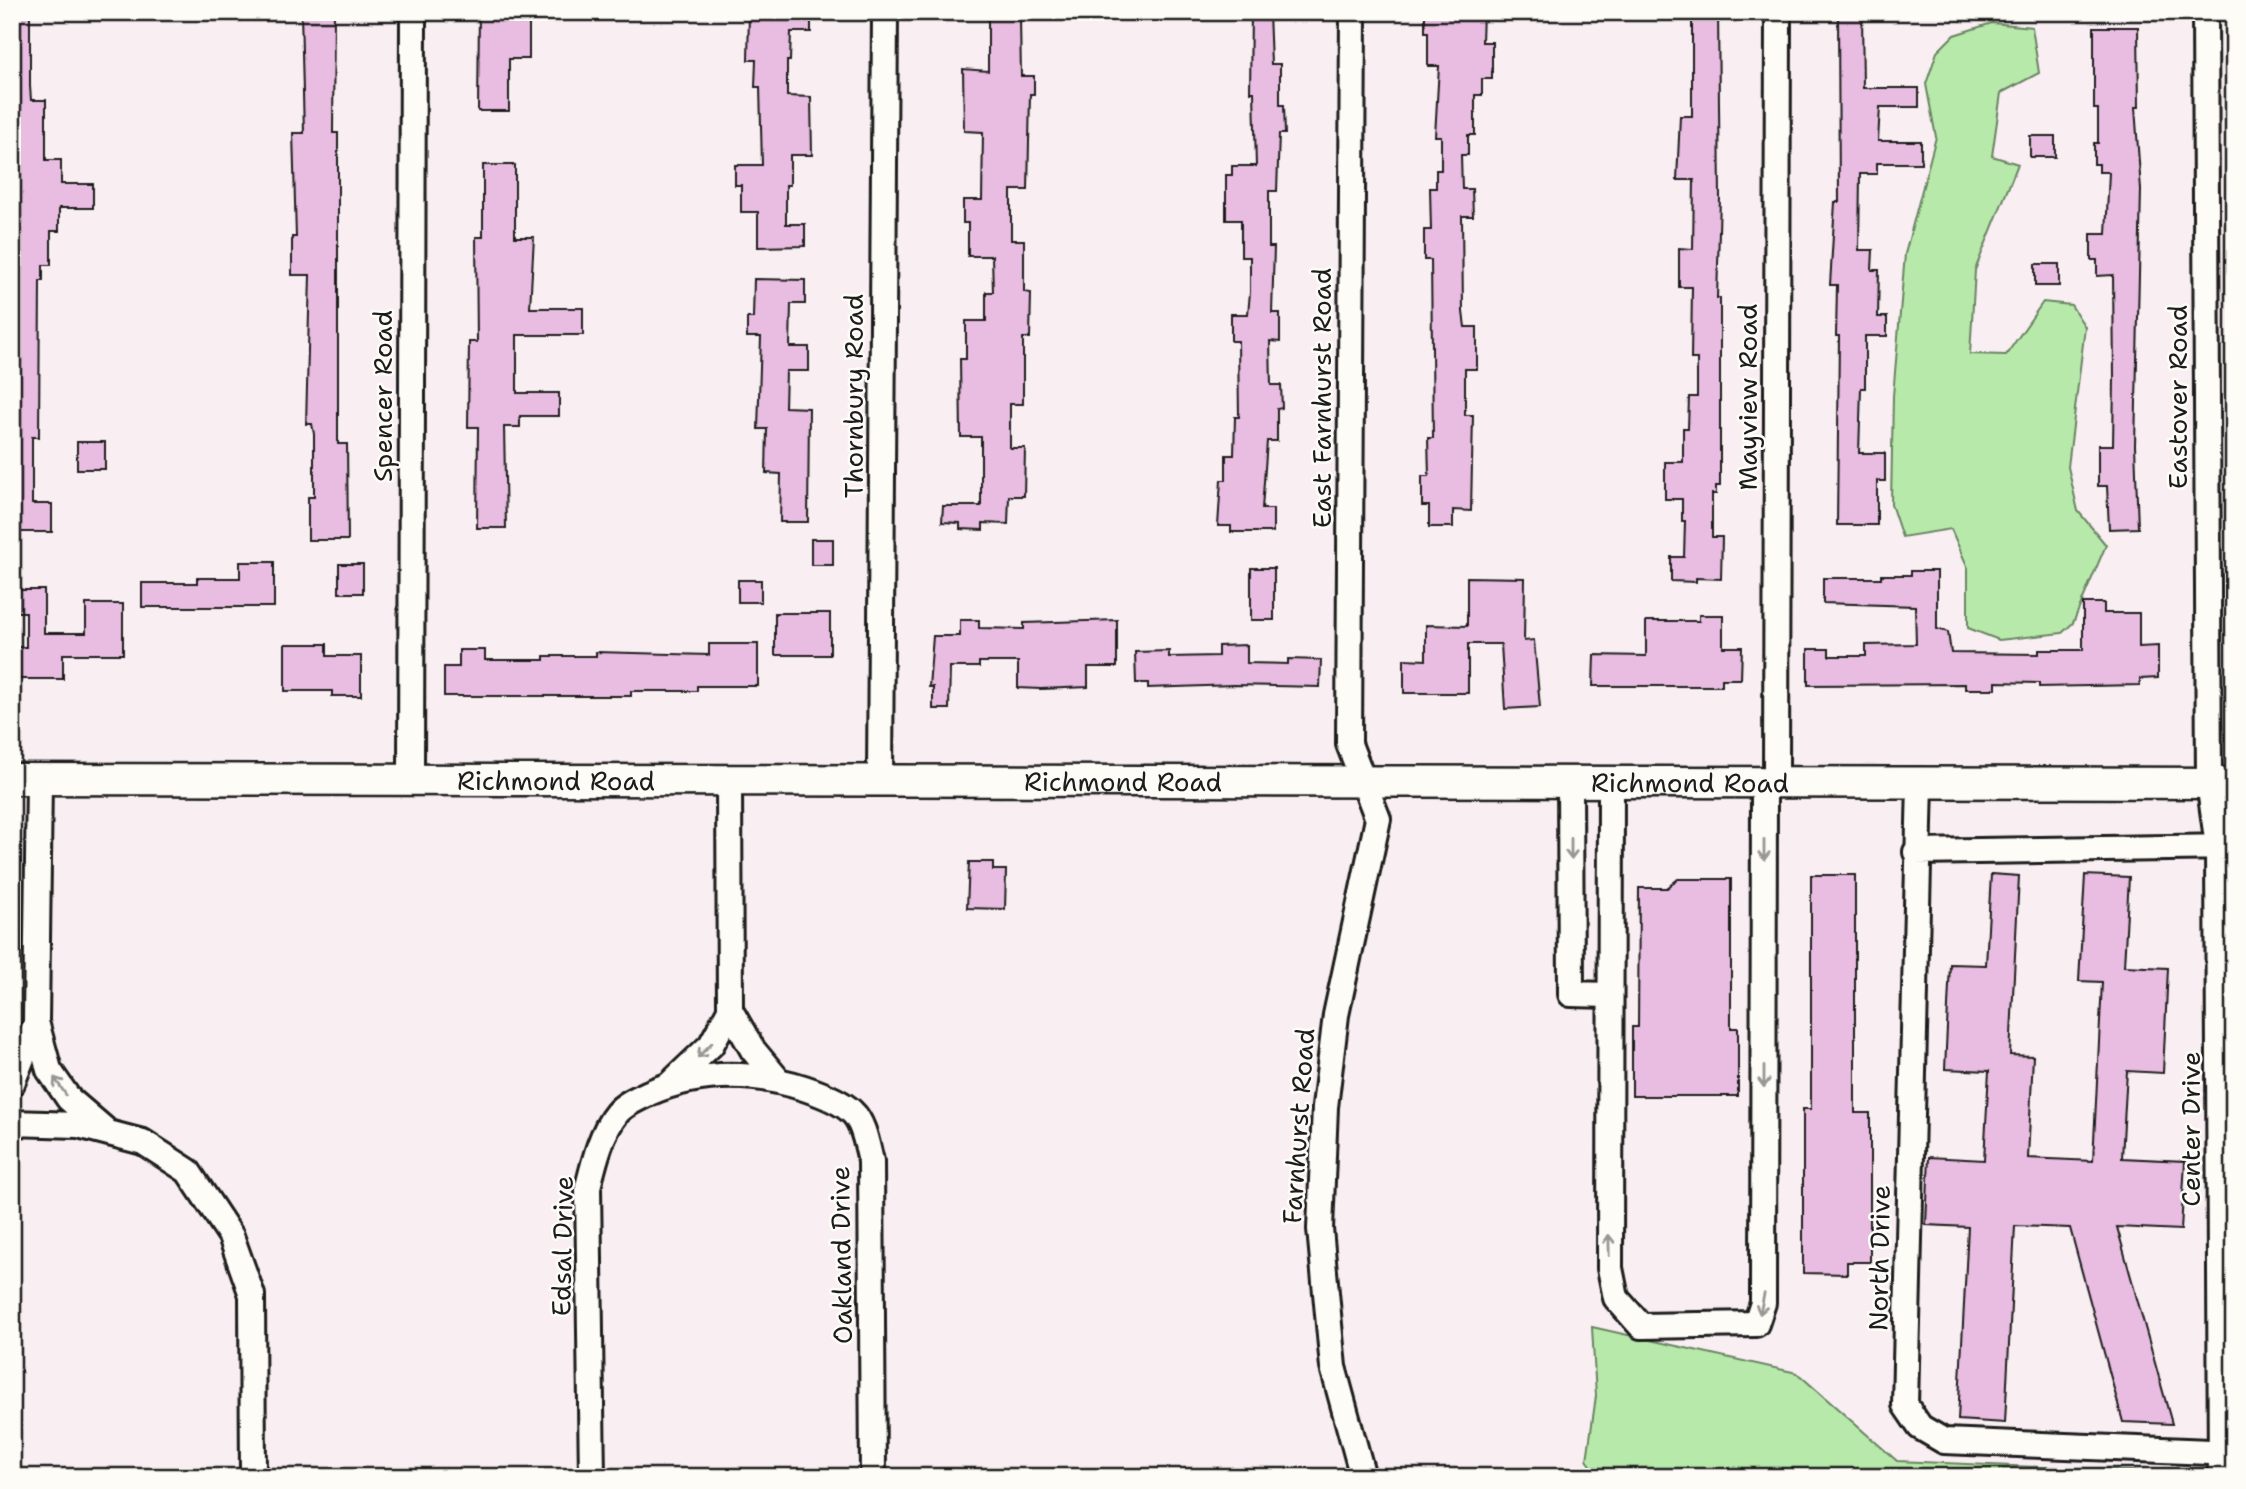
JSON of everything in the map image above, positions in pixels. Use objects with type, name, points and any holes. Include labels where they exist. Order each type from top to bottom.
[{"type":"main road","name":"Richmond Road","points":[[26,779],[2222,783]]},
{"type":"street","name":"Spencer Road","points":[[411,779],[413,12]]},
{"type":"street","name":"Thornbury Road","points":[[880,780],[884,12]]},
{"type":"street","name":"East Farnhurst Road","points":[[1353,12],[1349,744],[1366,782]]},
{"type":"street","name":"Mayview Road","points":[[1610,995],[1609,1234],[1610,1268],[1616,1298],[1641,1326],[1756,1324],[1765,1287],[1778,12]]},
{"type":"street","name":"Eastover Road","points":[[2204,12],[2222,783]]},
{"type":"street","points":[[26,779],[36,1022],[49,1070],[69,1098],[108,1133]]},
{"type":"street","points":[[670,1084],[711,1045],[730,1010],[729,780]]},
{"type":"street","points":[[1570,781],[1571,994],[1610,995],[1611,781]]},
{"type":"street","name":"Farnhurst Road","points":[[1363,1477],[1333,1367],[1320,1229],[1325,1107],[1336,1015],[1378,818],[1366,782]]},
{"type":"street","name":"North Drive","points":[[1920,782],[1916,852],[1905,1405],[1920,1427],[1944,1441],[2225,1461]]},
{"type":"street","name":"Center Drive","points":[[2222,783],[2226,846],[2225,1461]]},
{"type":"street","points":[[1916,852],[2226,846]]},
{"type":"street","points":[[730,1010],[753,1050],[778,1080]]},
{"type":"street","points":[[12,1083],[36,1022]]},
{"type":"street","name":"Oakland Drive","points":[[700,1078],[738,1075],[778,1080],[821,1094],[853,1112],[862,1130],[871,1161],[873,1477]]},
{"type":"street","name":"Edsal Drive","points":[[592,1477],[588,1187],[596,1155],[617,1112],[637,1098],[670,1084],[700,1078]]},
{"type":"street","points":[[12,1123],[78,1125],[143,1142],[188,1171],[231,1236],[252,1295],[253,1477]]},
{"type":"green space","points":[[1992,23],[2032,27],[2039,73],[2001,93],[1992,156],[2018,164],[1975,270],[1970,354],[2006,355],[2043,302],[2071,305],[2085,327],[2068,467],[2078,511],[2106,545],[2073,623],[2062,633],[1999,640],[1968,628],[1968,568],[1951,529],[1902,537],[1891,504],[1893,396],[1905,254],[1936,137],[1926,84],[1937,52],[1954,35]]},
{"type":"green space","points":[[1592,1327],[1797,1373],[1897,1461],[2157,1472],[2157,1477],[1600,1477],[1587,1460],[1596,1396]]},
{"type":"building","points":[[12,12],[30,12],[31,100],[46,100],[46,160],[61,160],[61,184],[93,184],[93,208],[59,208],[59,231],[51,231],[51,265],[43,265],[43,281],[40,281],[39,437],[32,437],[32,504],[52,504],[52,532],[12,532]]},
{"type":"building","points":[[301,12],[334,12],[333,133],[338,133],[338,444],[347,444],[348,540],[308,540],[308,497],[314,497],[314,434],[312,424],[306,424],[310,275],[292,275],[292,237],[296,237],[293,133],[304,133]]},
{"type":"building","points":[[479,12],[529,12],[529,59],[509,59],[509,111],[478,111]]},
{"type":"building","points":[[749,12],[811,12],[811,32],[791,32],[790,61],[787,61],[787,96],[811,97],[812,155],[790,155],[790,185],[786,185],[786,224],[805,224],[805,246],[758,247],[758,212],[741,212],[741,185],[735,185],[735,165],[762,165],[760,87],[755,87],[756,60],[748,60]]},
{"type":"building","points":[[988,12],[1016,12],[1016,19],[1020,19],[1021,76],[1034,76],[1034,94],[1030,94],[1028,190],[1011,190],[1011,240],[1024,240],[1024,292],[1031,293],[1030,338],[1023,338],[1023,404],[1010,404],[1010,448],[1025,448],[1024,496],[1009,496],[1008,524],[983,523],[983,530],[960,529],[960,523],[942,522],[943,506],[981,506],[981,437],[961,437],[960,359],[966,359],[966,321],[986,321],[986,292],[993,292],[992,256],[968,256],[968,223],[963,223],[963,200],[982,200],[983,132],[964,131],[963,69],[988,71]]},
{"type":"building","points":[[1251,12],[1269,12],[1271,64],[1280,64],[1280,105],[1284,105],[1285,134],[1279,134],[1277,191],[1269,191],[1269,247],[1274,247],[1272,313],[1280,313],[1280,342],[1270,341],[1271,385],[1281,385],[1282,408],[1277,409],[1277,441],[1267,441],[1262,509],[1273,509],[1273,532],[1231,532],[1231,526],[1218,526],[1221,480],[1226,480],[1226,455],[1234,455],[1235,417],[1239,417],[1238,341],[1231,341],[1231,314],[1248,314],[1250,292],[1250,257],[1241,257],[1241,220],[1226,220],[1226,175],[1232,175],[1232,166],[1256,166],[1254,92],[1250,92]]},
{"type":"building","points":[[1483,12],[1482,42],[1492,42],[1492,79],[1482,79],[1482,95],[1475,95],[1475,135],[1468,135],[1468,155],[1461,155],[1462,189],[1472,189],[1473,216],[1462,216],[1463,312],[1465,327],[1477,327],[1477,369],[1465,369],[1465,415],[1473,415],[1471,511],[1453,510],[1453,527],[1429,527],[1429,506],[1422,506],[1422,476],[1429,476],[1428,438],[1433,438],[1431,260],[1424,260],[1424,230],[1431,230],[1430,188],[1436,188],[1436,170],[1441,170],[1441,136],[1435,136],[1439,66],[1428,66],[1428,32],[1425,32],[1425,13]]},
{"type":"building","points":[[1692,12],[1718,12],[1720,198],[1717,298],[1720,298],[1720,486],[1716,486],[1716,494],[1712,494],[1712,537],[1722,537],[1721,579],[1696,578],[1696,582],[1671,581],[1671,557],[1684,557],[1685,521],[1682,521],[1682,499],[1665,499],[1665,462],[1683,462],[1683,428],[1688,428],[1689,397],[1697,397],[1697,359],[1691,359],[1692,287],[1679,287],[1679,248],[1693,249],[1694,180],[1677,180],[1680,116],[1692,116]]},
{"type":"building","points":[[1838,12],[1862,12],[1863,88],[1919,88],[1919,107],[1880,107],[1878,141],[1921,141],[1921,163],[1877,163],[1877,174],[1860,174],[1859,250],[1873,250],[1872,270],[1879,270],[1878,317],[1887,317],[1887,336],[1865,336],[1865,388],[1861,388],[1859,453],[1885,453],[1885,481],[1877,481],[1877,525],[1837,525],[1839,336],[1836,336],[1837,285],[1830,285],[1835,202],[1839,202]]},
{"type":"building","points":[[2094,27],[2138,27],[2139,107],[2135,107],[2141,190],[2135,445],[2138,528],[2109,529],[2107,486],[2098,486],[2098,445],[2113,445],[2114,378],[2113,275],[2097,276],[2097,260],[2091,260],[2091,234],[2106,234],[2109,172],[2099,172],[2099,164],[2094,164],[2094,143],[2098,143],[2098,109],[2094,109]]},
{"type":"building","points":[[2030,136],[2055,136],[2055,157],[2030,157]]},
{"type":"building","points":[[483,165],[515,165],[515,237],[534,237],[530,308],[583,308],[583,335],[517,335],[517,393],[559,393],[559,416],[520,416],[520,427],[504,427],[506,528],[477,528],[478,427],[468,427],[469,342],[477,342],[476,237],[483,237]]},
{"type":"building","points":[[2035,264],[2059,264],[2059,286],[2035,286]]},
{"type":"building","points":[[754,279],[805,280],[805,304],[791,304],[790,347],[809,347],[809,371],[786,371],[785,407],[809,408],[808,522],[780,522],[781,474],[766,473],[767,429],[758,429],[761,337],[747,337],[747,318],[753,318]]},
{"type":"building","points":[[77,442],[105,442],[105,469],[77,469]]},
{"type":"building","points":[[811,539],[833,539],[833,565],[811,565]]},
{"type":"building","points":[[240,562],[274,562],[274,607],[142,607],[142,583],[197,583],[197,578],[240,578]]},
{"type":"building","points":[[339,564],[363,564],[363,593],[339,593]]},
{"type":"building","points":[[1251,568],[1274,568],[1274,620],[1251,620]]},
{"type":"building","points":[[1911,571],[1937,571],[1937,629],[1948,632],[1951,653],[2039,654],[2039,650],[2083,650],[2083,603],[2104,603],[2104,613],[2139,613],[2139,647],[2158,646],[2158,678],[2140,679],[2140,685],[2039,687],[2039,683],[1996,682],[1996,689],[1965,689],[1965,684],[1808,685],[1808,649],[1829,649],[1829,656],[1866,656],[1866,645],[1916,644],[1915,606],[1823,603],[1823,578],[1881,578],[1881,575],[1911,575]]},
{"type":"building","points":[[1467,577],[1525,578],[1524,641],[1534,640],[1540,707],[1505,709],[1501,644],[1468,644],[1468,693],[1404,693],[1404,659],[1426,660],[1426,625],[1467,626]]},
{"type":"building","points":[[738,580],[761,580],[761,602],[738,602]]},
{"type":"building","points":[[18,590],[44,590],[44,633],[86,633],[86,604],[123,604],[123,654],[63,654],[63,679],[12,679],[12,647],[26,647],[26,612],[18,612]]},
{"type":"building","points":[[775,613],[830,613],[830,655],[775,655]]},
{"type":"building","points":[[1699,615],[1723,615],[1723,647],[1742,647],[1741,679],[1722,679],[1722,686],[1593,686],[1594,655],[1646,656],[1646,621],[1699,621]]},
{"type":"building","points":[[960,620],[979,620],[979,628],[1024,629],[1024,623],[1117,620],[1117,667],[1088,667],[1088,687],[1041,689],[1018,688],[1018,662],[979,662],[979,667],[950,667],[949,709],[933,709],[933,687],[929,687],[933,636],[960,636]]},
{"type":"building","points":[[285,644],[327,644],[327,656],[361,656],[361,696],[332,696],[332,691],[285,691]]},
{"type":"building","points":[[709,644],[758,644],[758,686],[697,686],[697,691],[631,691],[631,696],[444,696],[444,667],[459,667],[459,650],[485,650],[485,660],[544,660],[544,656],[596,656],[596,652],[709,655]]},
{"type":"building","points":[[1247,645],[1247,663],[1288,664],[1288,659],[1321,660],[1320,687],[1234,685],[1148,688],[1148,683],[1136,683],[1135,652],[1169,651],[1169,657],[1218,656],[1218,646]]},
{"type":"building","points":[[969,862],[993,862],[993,870],[1006,870],[1005,909],[967,908]]},
{"type":"building","points":[[1991,874],[2019,876],[2010,1055],[2033,1056],[2028,1158],[2093,1161],[2102,982],[2079,981],[2085,875],[2129,877],[2124,966],[2168,968],[2163,1073],[2127,1071],[2122,1158],[2185,1161],[2181,1230],[2117,1227],[2172,1424],[2123,1422],[2070,1228],[2015,1226],[2005,1423],[1958,1420],[1968,1227],[1926,1225],[1929,1157],[1984,1160],[1989,1071],[1945,1069],[1950,964],[1986,965]]},
{"type":"building","points":[[1811,875],[1855,875],[1855,1113],[1870,1113],[1870,1262],[1847,1262],[1847,1274],[1803,1273],[1803,1109],[1811,1109]]},
{"type":"building","points":[[1678,879],[1731,879],[1731,1028],[1738,1028],[1738,1096],[1632,1096],[1632,1027],[1638,1027],[1639,888],[1667,888]]}]
